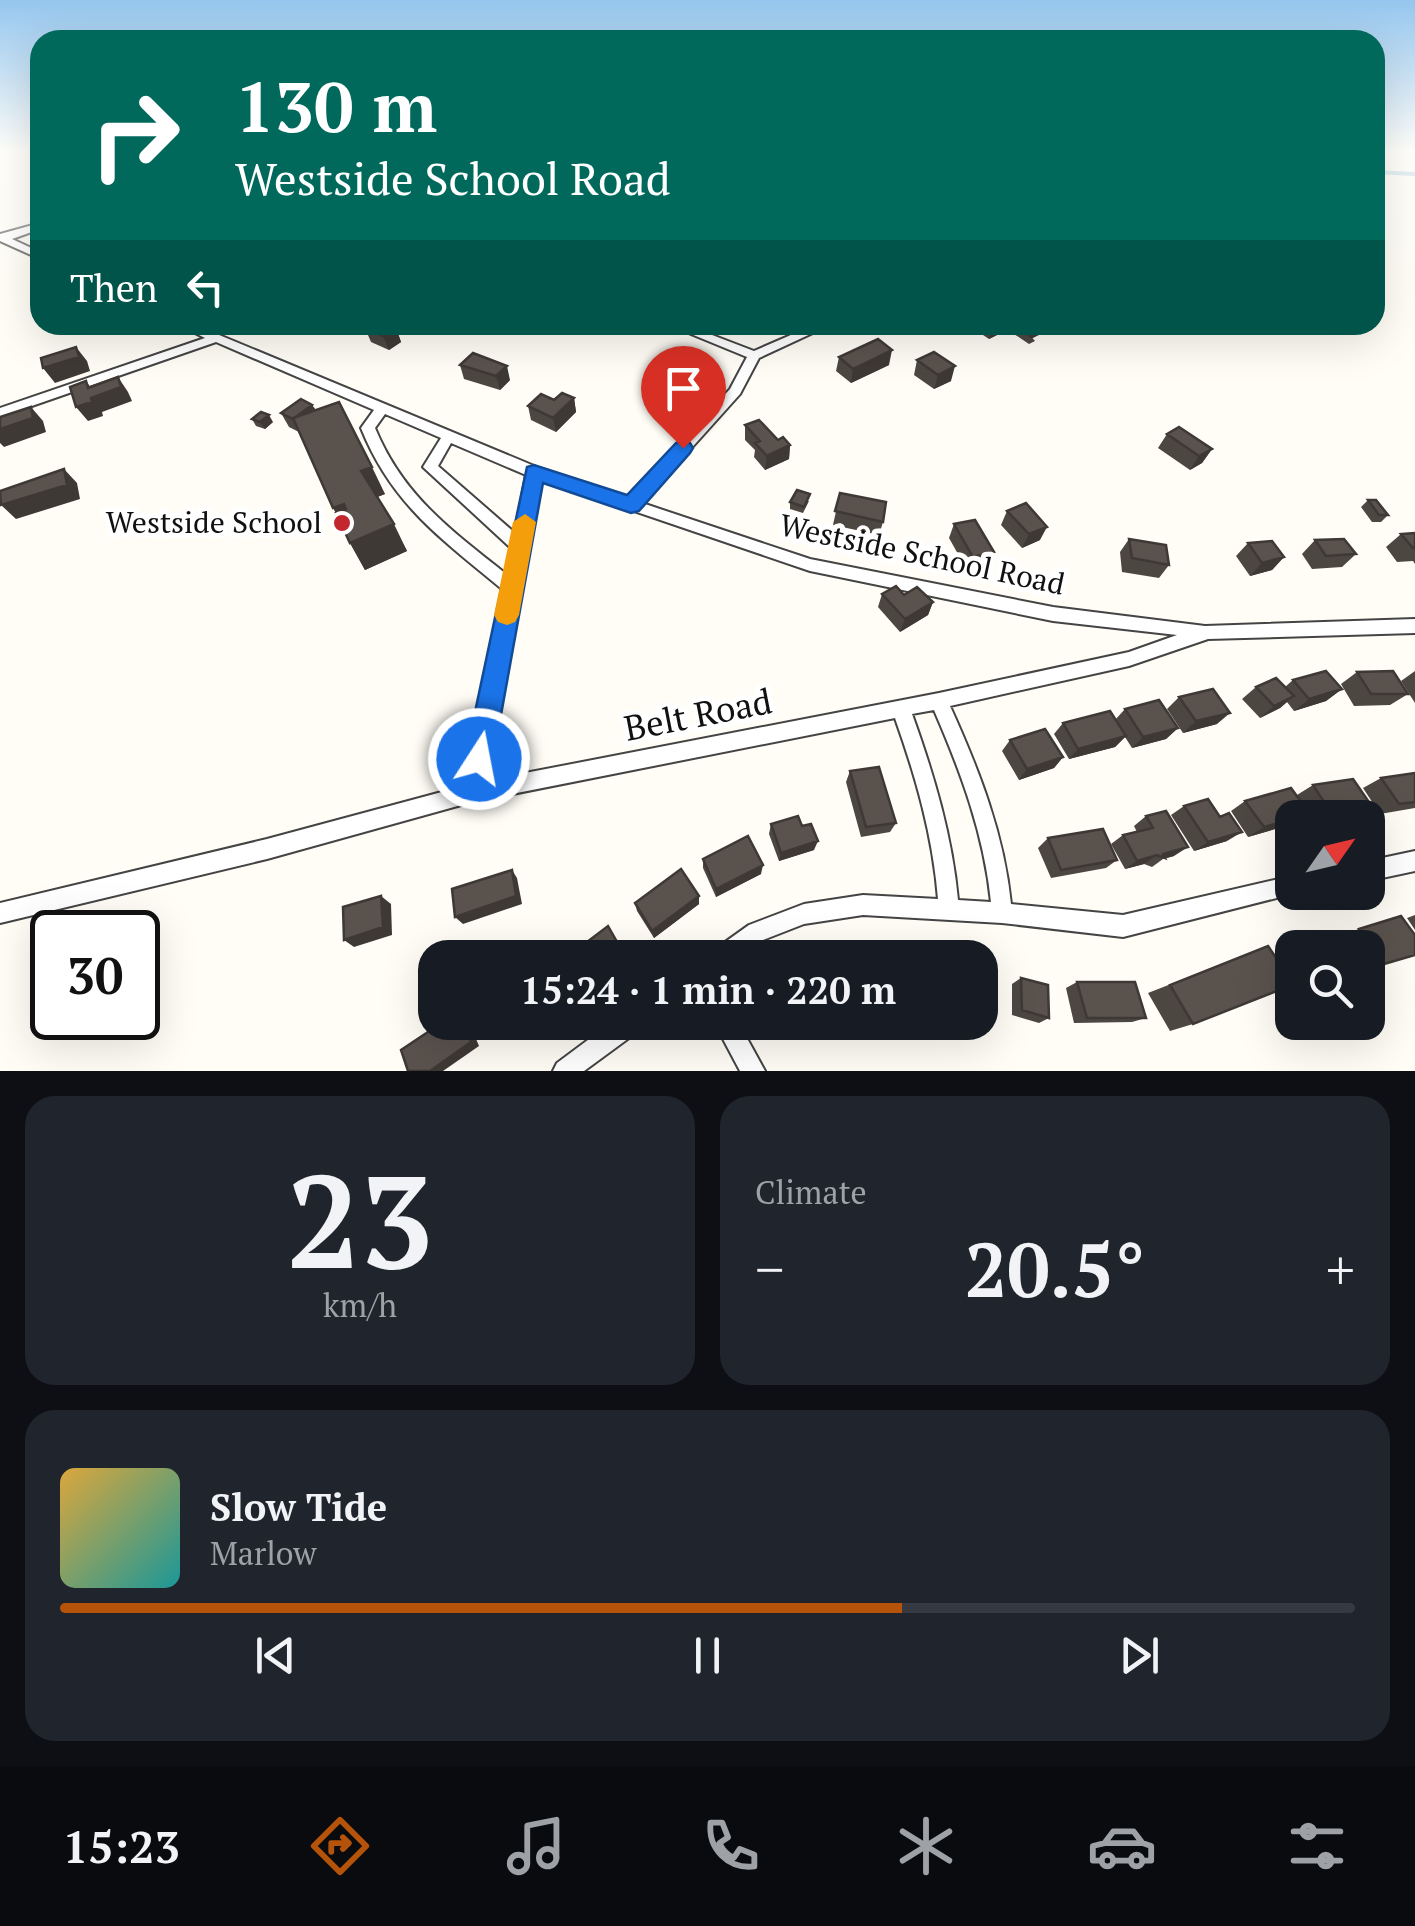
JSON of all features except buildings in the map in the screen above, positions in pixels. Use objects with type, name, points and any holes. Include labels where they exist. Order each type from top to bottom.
[{"type":"street","points":[[1,238],[30,229]]},
{"type":"street","points":[[1,238],[30,251]]},
{"type":"street","name":"Westside School Road","points":[[206,335],[381,410],[509,458],[534,472],[810,565],[1053,614],[1208,632]]},
{"type":"street","points":[[701,335],[754,355]]},
{"type":"street","points":[[631,505],[735,391],[754,355],[801,335]]},
{"type":"street","points":[[0,412],[214,339]]},
{"type":"street","points":[[381,410],[368,428],[379,462],[407,500],[512,588]]},
{"type":"street","points":[[448,437],[430,467],[520,547]]},
{"type":"street","points":[[472,793],[534,472]]},
{"type":"street","name":"Belt Road","points":[[0,913],[268,849],[472,793],[1129,659],[1208,632],[1415,626]]},
{"type":"street","points":[[939,700],[986,813],[999,864],[1002,913]]},
{"type":"street","points":[[901,708],[945,850],[949,910]]},
{"type":"street","points":[[1385,868],[1415,862]]},
{"type":"street","points":[[746,940],[756,932],[804,914],[863,905],[1002,913],[1123,926],[1275,890]]},
{"type":"street","points":[[565,1071],[607,1040]]},
{"type":"street","points":[[735,1040],[753,1071]]},
{"type":"slow traffic","points":[[507,615],[525,522]]},
{"type":"place","name":"Westside School","points":[[342,523]]},
{"type":"route","points":[[479,759],[534,472],[631,505],[683,448]]}]
